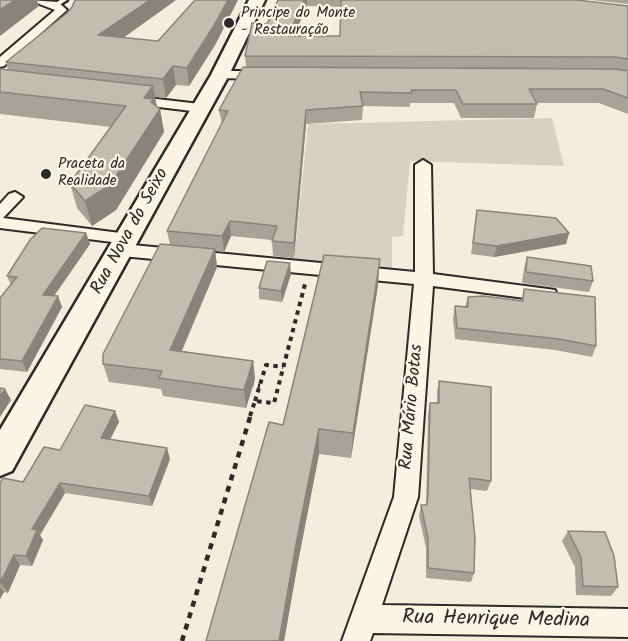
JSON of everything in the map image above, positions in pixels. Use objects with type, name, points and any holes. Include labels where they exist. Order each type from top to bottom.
[{"type":"main road","name":"Rua Nova do Seixo","points":[[0,461],[220,75],[257,0]]},
{"type":"street","points":[[0,63],[58,15],[65,5],[34,0]]},
{"type":"street","points":[[220,75],[278,75]]},
{"type":"street","points":[[115,98],[200,108]]},
{"type":"street","name":"Rua Mário Botas","points":[[361,630],[406,497],[424,279],[423,165]]},
{"type":"street","points":[[0,214],[15,197]]},
{"type":"street","points":[[0,223],[125,245],[563,297]]},
{"type":"street","name":"Rua Henrique Medina","points":[[361,630],[628,623]]},
{"type":"path","points":[[255,401],[274,404],[309,268]]},
{"type":"path","points":[[182,641],[266,365],[283,367]]},
{"type":"path","points":[[238,383],[260,386]]},
{"type":"shaded area","points":[[552,118],[564,166],[410,161],[403,236],[392,237],[392,270],[294,262],[308,124]]},
{"type":"building","points":[[0,0],[15,0],[0,10]]},
{"type":"building","points":[[75,0],[150,0],[98,35],[158,41],[195,0],[228,0],[187,68],[173,66],[163,79],[6,62],[67,13]]},
{"type":"building","points":[[278,0],[304,0],[288,36],[340,36],[341,0],[577,0],[628,6],[628,59],[615,57],[245,56],[252,23],[267,24]]},
{"type":"building","points":[[243,67],[615,69],[628,71],[628,98],[603,89],[529,89],[537,104],[463,104],[456,90],[411,90],[412,93],[360,92],[363,106],[306,110],[294,243],[272,241],[277,226],[230,221],[222,236],[167,231],[228,111],[219,110]]},
{"type":"building","points":[[0,69],[153,86],[144,98],[154,99],[151,102],[160,109],[110,185],[85,201],[70,183],[126,106],[0,92]]},
{"type":"building","points":[[477,210],[556,218],[569,233],[497,246],[473,243]]},
{"type":"building","points":[[42,228],[86,233],[43,295],[58,296],[22,361],[0,359],[0,298],[17,277],[7,276],[30,240]]},
{"type":"building","points":[[160,244],[215,249],[170,350],[253,361],[244,390],[159,378],[162,371],[103,364],[103,354]]},
{"type":"building","points":[[324,255],[380,259],[353,433],[319,429],[279,641],[206,641],[269,422],[283,425]]},
{"type":"building","points":[[527,257],[591,266],[593,281],[526,272]]},
{"type":"building","points":[[267,261],[290,263],[281,291],[259,288]]},
{"type":"building","points":[[524,289],[595,297],[596,346],[559,339],[457,328],[455,306],[468,307],[468,297],[483,296],[523,301]]},
{"type":"building","points":[[439,381],[491,387],[491,481],[469,478],[475,538],[474,573],[428,568],[428,538],[421,505],[427,505],[430,403],[439,403]]},
{"type":"building","points":[[85,405],[115,411],[101,438],[167,448],[149,496],[60,483],[32,529],[37,530],[26,556],[14,555],[0,583],[0,483],[3,478],[23,482],[44,447],[60,450]]},
{"type":"building","points":[[568,531],[605,532],[614,556],[618,587],[583,586],[581,557]]},
{"type":"place","name":"Principe do Monte - Restauração","points":[[229,23]]},
{"type":"place","name":"Praceta da Realidade","points":[[46,174]]}]
